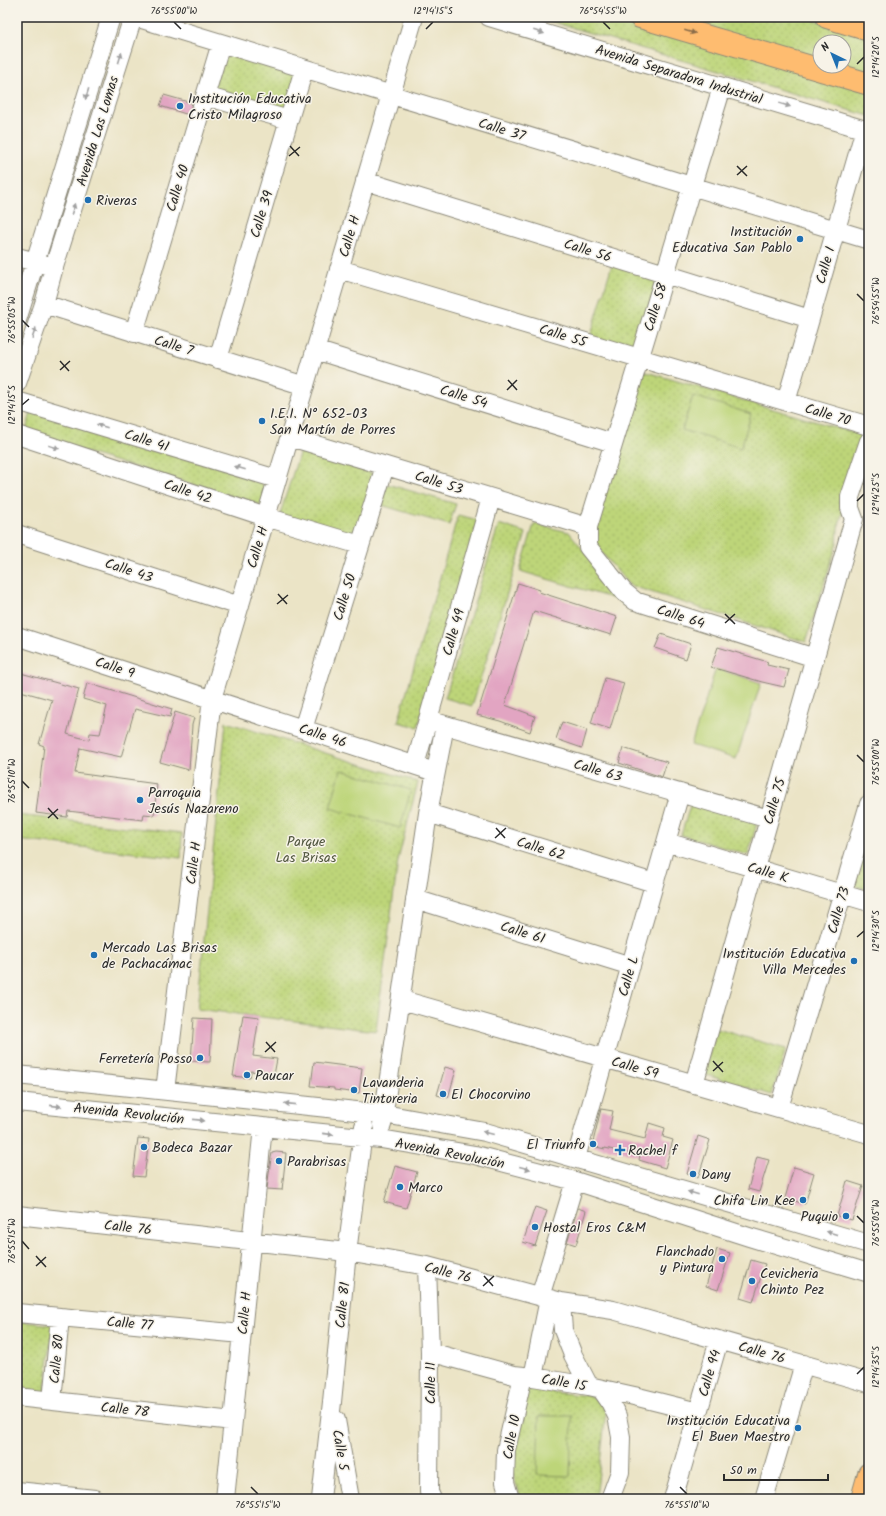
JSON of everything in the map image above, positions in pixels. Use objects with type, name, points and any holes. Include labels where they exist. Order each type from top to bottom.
[{"type":"main road","points":[[640,17],[869,84]]},
{"type":"main road","points":[[827,17],[869,30]]},
{"type":"main road","points":[[862,1499],[869,1474]]},
{"type":"street","name":"Avenida Las Lomas","points":[[17,320],[111,17]]},
{"type":"street","name":"Avenida Las Lomas","points":[[17,383],[44,304],[54,267],[134,17]]},
{"type":"street","name":"Calle 37","points":[[134,17],[869,240]]},
{"type":"street","name":"Calle H","points":[[165,1090],[212,699],[414,17]]},
{"type":"street","name":"Avenida Separadora Industrial","points":[[489,17],[867,130]]},
{"type":"street","name":"Calle 40","points":[[134,332],[221,43]]},
{"type":"street","name":"Calle 39","points":[[218,359],[304,68]]},
{"type":"street","name":"Calle 58","points":[[588,527],[722,87]]},
{"type":"street","points":[[205,96],[289,120]]},
{"type":"street","name":"Calle I","points":[[786,402],[867,130]]},
{"type":"street","name":"Calle 56","points":[[365,181],[810,318]]},
{"type":"street","points":[[17,256],[54,267]]},
{"type":"street","name":"Calle 55","points":[[339,269],[786,402]]},
{"type":"street","name":"Calle 7","points":[[44,304],[305,386]]},
{"type":"street","name":"Calle 54","points":[[315,350],[613,443]]},
{"type":"street","name":"Calle 41","points":[[17,401],[277,479]]},
{"type":"street","name":"Calle 70","points":[[786,402],[869,426]]},
{"type":"street","name":"Calle 42","points":[[17,435],[266,517],[360,545]]},
{"type":"street","name":"Calle 53","points":[[290,437],[588,527]]},
{"type":"street","points":[[862,521],[850,508],[850,497],[869,441]]},
{"type":"street","name":"Calle 50","points":[[303,729],[385,466]]},
{"type":"street","name":"Calle 49","points":[[414,765],[436,722],[491,498]]},
{"type":"street","name":"Calle 75","points":[[694,1084],[815,658],[862,521]]},
{"type":"street","name":"Calle 64","points":[[588,527],[588,547],[624,592],[635,601],[815,658]]},
{"type":"street","name":"Calle 43","points":[[17,534],[240,606]]},
{"type":"street","name":"Calle 9","points":[[17,636],[212,699]]},
{"type":"street","name":"Calle 46","points":[[212,699],[434,772]]},
{"type":"street","points":[[381,1139],[434,772],[436,722]]},
{"type":"street","name":"Calle 63","points":[[436,722],[769,819]]},
{"type":"street","name":"Calle L","points":[[576,1158],[680,793]]},
{"type":"street","name":"Calle 73","points":[[779,1108],[842,894],[864,838],[869,804]]},
{"type":"street","name":"Calle 62","points":[[428,813],[654,883]]},
{"type":"street","name":"Calle K","points":[[666,842],[869,902]]},
{"type":"street","name":"Calle 61","points":[[415,899],[631,966]]},
{"type":"street","name":"Calle 59","points":[[402,1000],[779,1108],[868,1128]]},
{"type":"street","name":"Avenida Revolución","points":[[17,1075],[384,1114],[485,1132],[869,1244]]},
{"type":"street","name":"Avenida Revolución","points":[[17,1102],[381,1139],[475,1155],[575,1181],[748,1238],[869,1273]]},
{"type":"street","name":"Calle 81","points":[[321,1499],[347,1252],[365,1112]]},
{"type":"street","name":"Calle H","points":[[225,1499],[263,1127]]},
{"type":"street","name":"Calle 10","points":[[510,1499],[505,1482],[506,1450],[550,1300],[575,1181]]},
{"type":"street","name":"Calle 76","points":[[17,1215],[347,1252],[427,1266],[550,1300],[613,1310],[869,1383]]},
{"type":"street","name":"Calle 11","points":[[425,1497],[430,1352],[427,1266]]},
{"type":"street","points":[[550,1300],[573,1355],[595,1388],[610,1402],[617,1416],[621,1438],[620,1472],[610,1499]]},
{"type":"street","name":"Calle 77","points":[[17,1312],[242,1334]]},
{"type":"street","name":"Calle 80","points":[[52,1401],[60,1317]]},
{"type":"street","name":"Calle 94","points":[[673,1499],[719,1340]]},
{"type":"street","name":"Calle 15","points":[[430,1352],[514,1375],[528,1376],[595,1388],[698,1412]]},
{"type":"street","points":[[764,1499],[804,1364]]},
{"type":"street","name":"Calle 78","points":[[17,1397],[234,1421]]},
{"type":"street","name":"Calle 5","points":[[332,1402],[350,1499]]},
{"type":"street","points":[[17,1491],[94,1499]]},
{"type":"green space","points":[[536,17],[619,17],[869,90],[869,116]]},
{"type":"green space","points":[[659,17],[805,17],[869,36],[869,79],[852,70],[852,34],[812,34],[812,62]]},
{"type":"green space","points":[[225,50],[299,73],[286,115],[212,92]]},
{"type":"green space","points":[[612,264],[658,277],[636,352],[590,338]]},
{"type":"green space","points":[[643,371],[865,436],[838,528],[837,543],[806,642],[629,585],[593,542],[593,534]]},
{"type":"green space","points":[[693,396],[751,414],[741,448],[682,430]]},
{"type":"green space","points":[[32,409],[269,480],[261,505],[25,434]]},
{"type":"green space","points":[[300,451],[377,475],[357,538],[280,514]]},
{"type":"green space","points":[[387,484],[456,504],[449,525],[381,505]]},
{"type":"green space","points":[[458,515],[478,520],[418,727],[398,722]]},
{"type":"green space","points":[[499,524],[526,533],[472,706],[445,698]]},
{"type":"green space","points":[[534,524],[569,532],[625,602],[520,571]]},
{"type":"green space","points":[[716,668],[761,683],[736,759],[691,745]]},
{"type":"green space","name":"Parque Las Brisas","points":[[226,722],[418,782],[398,860],[376,1031],[197,1009]]},
{"type":"green space","points":[[341,770],[411,790],[400,828],[330,808]]},
{"type":"green space","points":[[691,803],[757,823],[748,855],[681,835]]},
{"type":"green space","points":[[17,815],[182,833],[181,858],[17,840]]},
{"type":"green space","points":[[865,837],[869,838],[869,890],[851,885]]},
{"type":"green space","points":[[717,1029],[786,1049],[772,1095],[703,1074]]},
{"type":"green space","points":[[17,1321],[53,1325],[44,1397],[17,1394]]},
{"type":"green space","points":[[519,1389],[591,1396],[598,1400],[606,1411],[596,1499],[521,1498],[509,1464]]},
{"type":"green space","points":[[539,1416],[572,1416],[570,1476],[537,1475]]},
{"type":"building","name":"Institución Educativa Cristo Milagroso","points":[[164,95],[192,103],[189,115],[160,106]]},
{"type":"building","points":[[518,583],[540,590],[539,592],[617,617],[611,635],[534,611],[505,705],[535,716],[530,732],[500,721],[477,715]]},
{"type":"building","points":[[661,634],[691,644],[686,659],[655,648]]},
{"type":"building","points":[[718,647],[768,662],[767,665],[789,670],[784,687],[711,667]]},
{"type":"building","points":[[17,672],[79,689],[67,734],[89,740],[90,733],[100,734],[107,706],[83,699],[87,683],[172,709],[170,717],[135,709],[121,757],[80,748],[75,773],[157,784],[154,815],[144,814],[143,820],[68,811],[67,817],[36,813],[44,746],[39,744],[52,700],[17,690]]},
{"type":"building","points":[[605,678],[624,683],[610,729],[591,723]]},
{"type":"building","points":[[175,712],[194,718],[192,725],[189,770],[160,762]]},
{"type":"building","points":[[562,722],[587,730],[582,748],[556,739]]},
{"type":"building","points":[[623,748],[667,762],[662,777],[619,763]]},
{"type":"building","points":[[243,1015],[259,1017],[253,1056],[277,1059],[274,1075],[251,1071],[250,1078],[233,1076]]},
{"type":"building","points":[[194,1018],[212,1019],[210,1062],[191,1061]]},
{"type":"building","points":[[314,1062],[362,1068],[359,1093],[334,1090],[334,1088],[311,1086]]},
{"type":"building","points":[[445,1067],[456,1070],[448,1098],[437,1095]]},
{"type":"building","points":[[601,1109],[613,1111],[609,1130],[645,1139],[649,1123],[665,1128],[663,1137],[673,1140],[665,1168],[639,1160],[640,1156],[592,1146]]},
{"type":"building","points":[[698,1136],[710,1140],[698,1178],[687,1174]]},
{"type":"building","points":[[138,1138],[149,1139],[144,1177],[133,1176]]},
{"type":"building","points":[[272,1153],[286,1153],[282,1190],[267,1189]]},
{"type":"building","points":[[757,1157],[769,1160],[759,1192],[748,1189]]},
{"type":"building","name":"Marco","points":[[395,1166],[417,1172],[406,1208],[384,1202]]},
{"type":"building","points":[[794,1167],[814,1173],[805,1204],[785,1198]]},
{"type":"building","points":[[847,1181],[863,1186],[852,1220],[837,1216]]},
{"type":"building","name":"Hostal Eros C&M","points":[[535,1207],[547,1211],[535,1246],[523,1242]]},
{"type":"building","points":[[578,1208],[586,1211],[576,1245],[567,1242]]},
{"type":"building","points":[[717,1249],[730,1253],[718,1290],[706,1286]]},
{"type":"building","name":"Cevicheria Chinto Pez","points":[[751,1260],[765,1264],[753,1302],[740,1298]]},
{"type":"place","name":"Institución Educativa Cristo Milagroso","points":[[180,106]]},
{"type":"place","name":"Riveras","points":[[88,200]]},
{"type":"place","name":"Institución Educativa San Pablo","points":[[800,239]]},
{"type":"place","name":"I.E.I. N° 652-03 San Martín de Porres","points":[[262,421]]},
{"type":"place","name":"Parroquia Jesús Nazareno","points":[[140,800]]},
{"type":"place","name":"Mercado Las Brisas de Pachacámac","points":[[94,955]]},
{"type":"place","name":"Institución Educativa Villa Mercedes","points":[[854,961]]},
{"type":"place","name":"Ferretería Posso","points":[[200,1058]]},
{"type":"place","name":"Paucar","points":[[247,1075]]},
{"type":"place","name":"Lavanderia Tintoreria","points":[[354,1090]]},
{"type":"place","name":"El Chocorvino","points":[[443,1094]]},
{"type":"place","name":"El Triunfo","points":[[593,1144]]},
{"type":"place","name":"Bodeca Bazar","points":[[144,1147]]},
{"type":"place","name":"Rachel f","points":[[620,1150]]},
{"type":"place","name":"Parabrisas","points":[[279,1161]]},
{"type":"place","name":"Dany","points":[[693,1174]]},
{"type":"place","name":"Marco","points":[[400,1187]]},
{"type":"place","name":"Chifa Lin Kee","points":[[803,1200]]},
{"type":"place","name":"Puquio","points":[[846,1216]]},
{"type":"place","name":"Hostal Eros C&M","points":[[535,1227]]},
{"type":"place","name":"Flanchado y Pintura","points":[[722,1259]]},
{"type":"place","name":"Cevicheria Chinto Pez","points":[[752,1281]]},
{"type":"place","name":"Institución Educativa El Buen Maestro","points":[[798,1428]]}]
